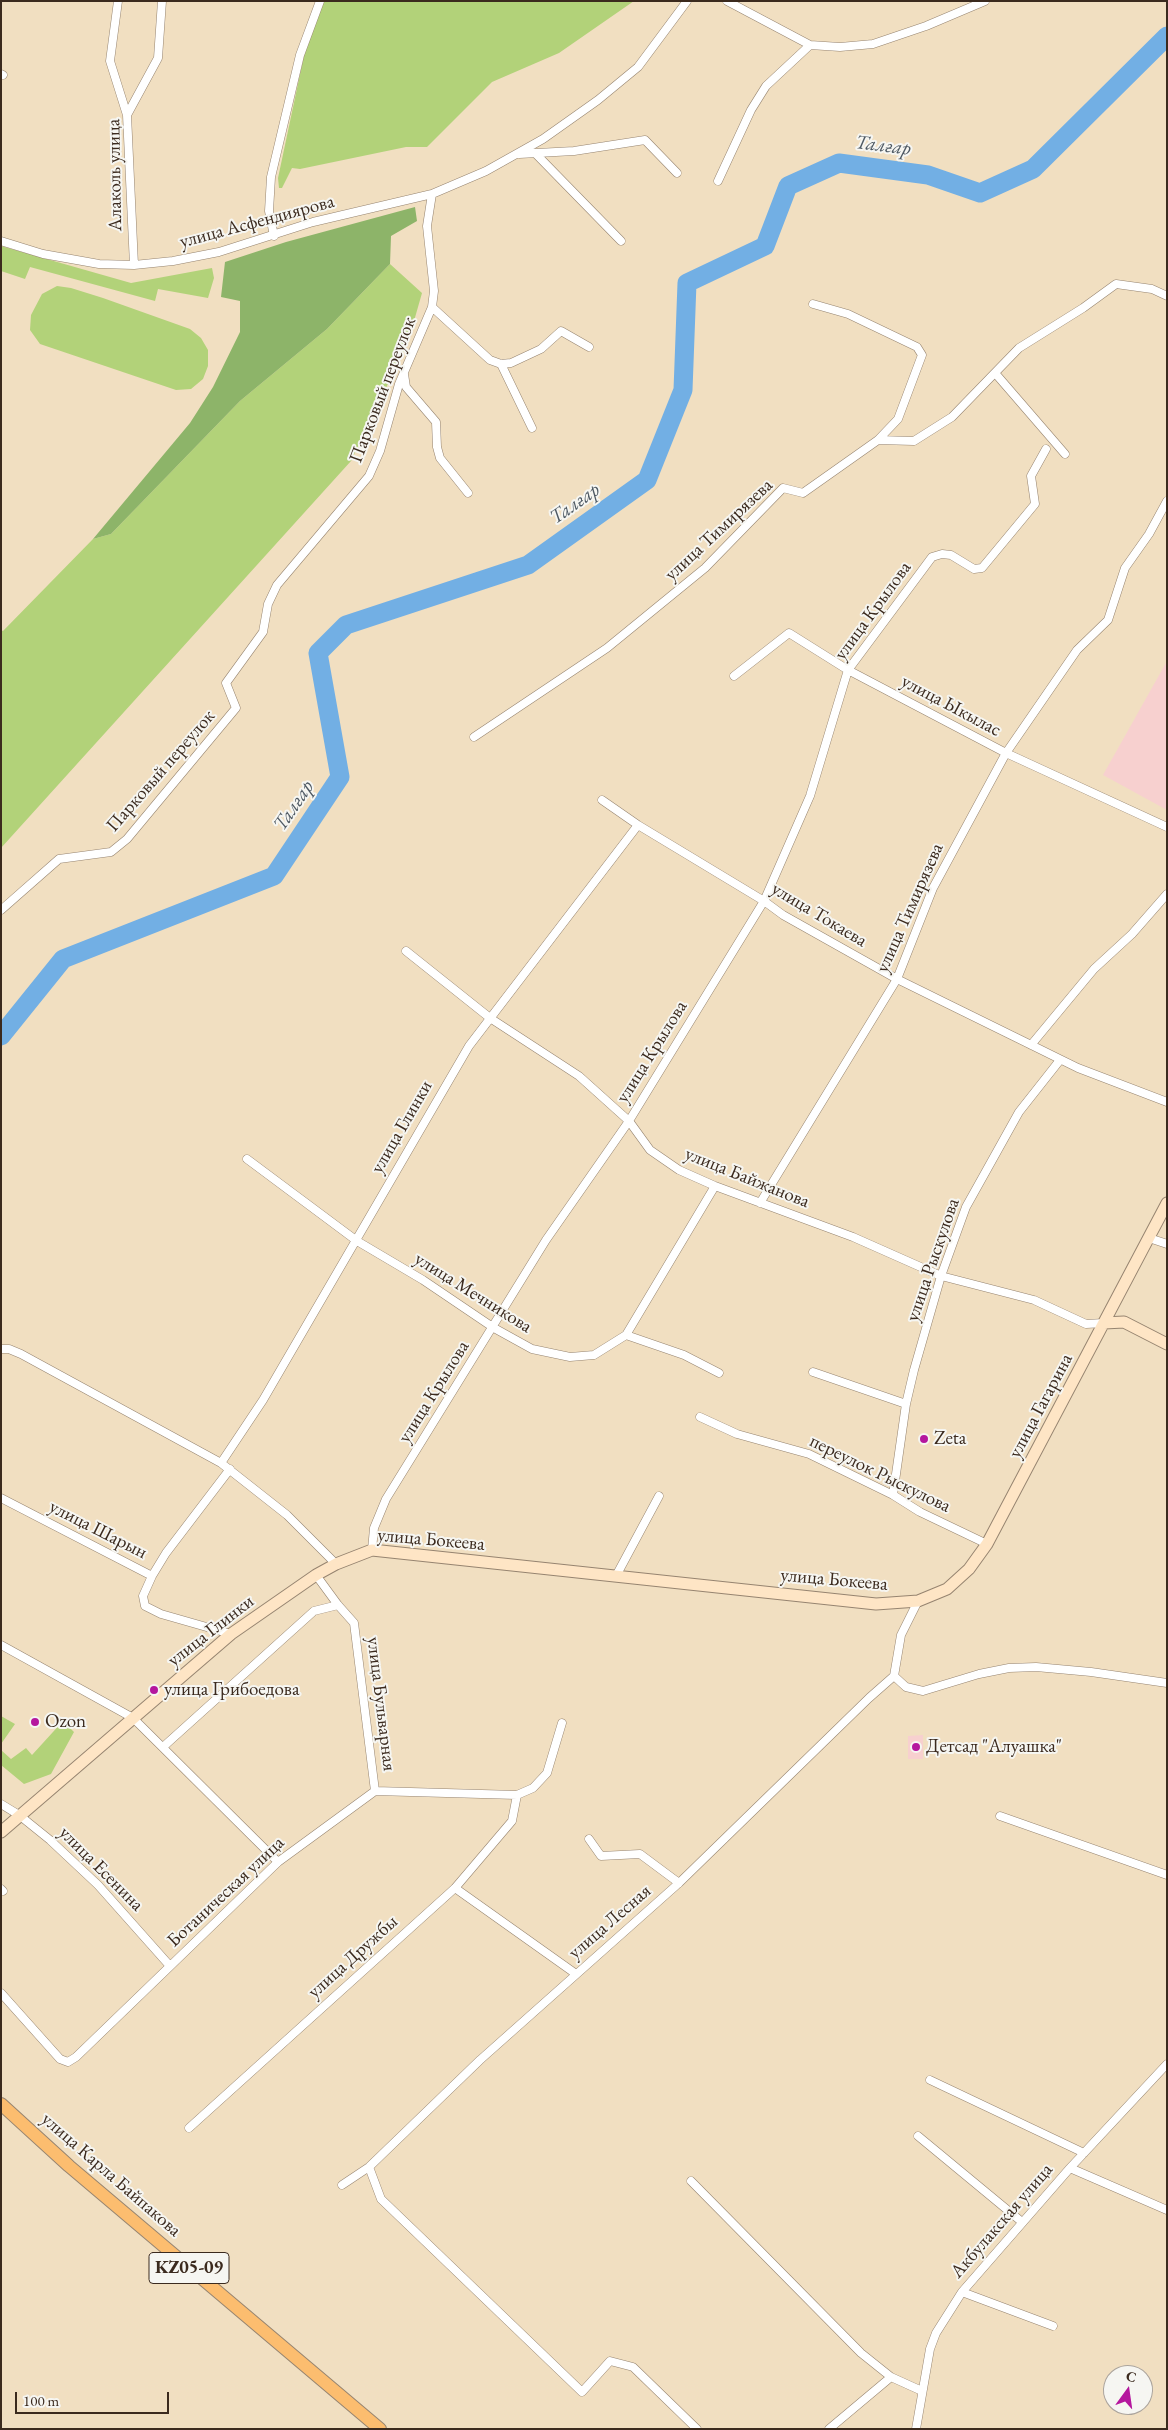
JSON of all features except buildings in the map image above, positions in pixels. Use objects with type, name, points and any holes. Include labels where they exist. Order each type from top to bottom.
[{"type":"main road","name":"улица Гагарина","points":[[918,1602],[947,1589],[969,1569],[987,1544],[1167,1202]]},
{"type":"main road","points":[[1117,1298],[1124,1322]]},
{"type":"main road","points":[[1104,1323],[1124,1322],[1167,1344]]},
{"type":"main road","name":"улица Бокеева","points":[[336,1564],[372,1550],[876,1604],[918,1602]]},
{"type":"main road","name":"улица Глинки","points":[[1,1832],[231,1634],[316,1575],[336,1564]]},
{"type":"main road","name":"улица Карла Байпакова","points":[[1,2104],[69,2166],[380,2429]]},
{"type":"street","points":[[118,1],[110,61],[126,115]]},
{"type":"street","name":"Алаколь улица","points":[[134,265],[126,115],[158,58],[162,1]]},
{"type":"street","points":[[274,236],[269,211],[271,177],[300,55],[320,1]]},
{"type":"street","name":"улица Асфендиярова","points":[[1,241],[43,254],[99,264],[134,265],[173,261],[219,252],[314,222],[432,194],[486,171],[517,154],[598,100],[638,67],[687,1]]},
{"type":"street","points":[[727,1],[810,45],[840,47],[872,44],[926,26],[985,1]]},
{"type":"street","points":[[718,181],[751,110],[766,86],[810,45]]},
{"type":"street","points":[[517,154],[574,151],[645,140],[677,173]]},
{"type":"street","points":[[535,153],[621,241]]},
{"type":"street","name":"Парковый переулок","points":[[1,910],[59,858],[111,852],[127,840],[236,708],[226,683],[263,632],[268,604],[277,585],[369,476],[380,451],[404,374],[432,308],[434,291],[426,226],[432,194]]},
{"type":"street","points":[[878,440],[914,441],[952,417],[1019,348],[1083,308],[1116,284],[1152,289],[1167,296]]},
{"type":"street","points":[[813,304],[848,314],[917,347],[922,355],[898,418],[878,440]]},
{"type":"street","points":[[432,308],[490,360],[501,364],[511,363],[541,350],[561,331],[589,347]]},
{"type":"street","points":[[501,364],[532,428]]},
{"type":"street","points":[[995,373],[1065,454]]},
{"type":"street","points":[[404,374],[406,387],[409,392],[436,422],[436,447],[440,458],[468,493]]},
{"type":"street","name":"улица Тимирязева","points":[[474,738],[607,648],[705,568],[783,488],[804,493],[878,440]]},
{"type":"street","name":"улица Крылова","points":[[372,1550],[374,1528],[386,1499],[494,1328],[546,1240],[629,1121],[764,901],[810,796],[848,670],[932,557],[942,554],[951,555],[974,569],[982,568],[1035,504],[1031,476],[1046,449]]},
{"type":"street","name":"улица Тимирязева","points":[[760,1203],[897,979],[933,888],[1006,753],[1077,650],[1108,620],[1125,568],[1149,534],[1167,501]]},
{"type":"street","name":"улица Ыкылас","points":[[734,676],[789,633],[848,670],[1006,753],[1167,827]]},
{"type":"street","name":"улица Токаева","points":[[602,800],[638,825],[764,901],[783,915],[897,979],[1060,1060],[1167,1102]]},
{"type":"street","name":"улица Глинки","points":[[221,1463],[263,1400],[357,1241],[468,1046],[638,825]]},
{"type":"street","points":[[1031,1045],[1094,969],[1132,934],[1167,894]]},
{"type":"street","name":"улица Байжанова","points":[[406,951],[490,1018],[579,1076],[629,1121],[650,1150],[679,1170],[715,1186],[853,1236],[941,1276],[1034,1300],[1086,1324],[1104,1323]]},
{"type":"street","name":"улица Рыскулова","points":[[893,1494],[906,1404],[941,1276],[966,1207],[1019,1112],[1060,1060]]},
{"type":"street","name":"улица Мечникова","points":[[247,1158],[357,1241],[423,1280],[494,1328],[532,1349],[570,1357],[594,1355],[626,1335],[715,1186]]},
{"type":"street","points":[[1149,1238],[1167,1244]]},
{"type":"street","points":[[626,1335],[684,1355],[719,1373]]},
{"type":"street","points":[[5,1349],[221,1463],[287,1514],[336,1564]]},
{"type":"street","points":[[813,1372],[906,1404]]},
{"type":"street","name":"переулок Рыскулова","points":[[700,1417],[737,1434],[809,1454],[893,1494],[920,1512],[987,1544]]},
{"type":"street","points":[[152,1576],[166,1553],[230,1469]]},
{"type":"street","points":[[616,1576],[659,1496]]},
{"type":"street","name":"улица Шарын","points":[[1,1498],[152,1576],[143,1596],[145,1606],[161,1614],[231,1634]]},
{"type":"street","name":"улица Бульварная","points":[[316,1575],[354,1623],[375,1791]]},
{"type":"street","points":[[918,1602],[901,1635],[894,1676],[906,1687],[924,1691],[952,1680],[1009,1668],[1036,1667],[1167,1682]]},
{"type":"street","points":[[163,1747],[314,1611],[338,1605]]},
{"type":"street","points":[[1,1646],[133,1718],[278,1862]]},
{"type":"street","name":"улица Лесная","points":[[342,2185],[369,2167],[480,2060],[679,1883],[894,1676]]},
{"type":"street","points":[[375,1791],[517,1795],[533,1788],[547,1773],[562,1723]]},
{"type":"street","name":"Ботаническая улица","points":[[1,1993],[60,2059],[68,2062],[76,2058],[278,1862],[375,1791]]},
{"type":"street","name":"улица Дружбы","points":[[189,2128],[454,1888],[512,1821],[517,1795]]},
{"type":"street","name":"улица Есенина","points":[[1,1804],[19,1815],[98,1884],[170,1966]]},
{"type":"street","points":[[1000,1816],[1167,1876]]},
{"type":"street","points":[[589,1839],[601,1856],[640,1854],[679,1883]]},
{"type":"street","points":[[454,1888],[576,1974]]},
{"type":"street","name":"Акбулакская улица","points":[[916,2429],[930,2349],[936,2333],[962,2292],[1070,2168],[1167,2064]]},
{"type":"street","points":[[930,2080],[1084,2153]]},
{"type":"street","points":[[918,2136],[1022,2222]]},
{"type":"street","points":[[369,2167],[381,2199],[582,2392],[610,2361],[633,2367],[697,2429]]},
{"type":"street","points":[[1070,2168],[1167,2210]]},
{"type":"street","points":[[691,2181],[860,2353],[891,2377],[922,2391]]},
{"type":"street","points":[[962,2292],[1053,2326]]},
{"type":"street","points":[[829,2429],[891,2377]]},
{"type":"shaded area","points":[[1167,661],[1167,810],[1103,775]]},
{"type":"shaded area","name":"Детсад \"Алуашка\"","points":[[923,1735],[923,1759],[908,1759],[908,1736]]},
{"type":"green space","points":[[321,1],[634,1],[559,53],[492,82],[427,147],[406,147],[300,169],[292,168],[282,188],[279,188],[278,178],[306,46]]},
{"type":"green space","points":[[415,207],[417,221],[391,236],[390,264],[327,329],[240,401],[111,534],[93,539],[190,423],[213,387],[240,332],[240,301],[221,297],[225,262],[286,242]]},
{"type":"green space","points":[[1,246],[131,283],[212,268],[214,278],[208,298],[158,289],[155,301],[30,267],[25,279],[1,271]]},
{"type":"green space","points":[[390,264],[422,293],[408,342],[351,461],[1,848],[1,630],[3,631],[93,539],[111,534],[240,401],[327,329]]},
{"type":"green space","points":[[57,286],[71,288],[103,298],[190,329],[201,338],[208,350],[208,366],[203,379],[191,389],[176,390],[40,344],[30,330],[31,315],[42,294]]},
{"type":"green space","points":[[1,1716],[15,1724],[1,1744]]},
{"type":"green space","points":[[63,1721],[74,1732],[51,1774],[24,1784],[1,1765],[1,1750],[11,1759],[26,1748],[32,1755]]},
{"type":"waterway","name":"Талғар","points":[[1,1036],[63,959],[274,876],[340,777],[318,653],[346,625],[528,565],[647,480],[683,390],[687,283],[765,246],[788,186],[839,163],[928,175],[980,193],[1033,169],[1167,36]]},
{"type":"place","name":"Zeta","points":[[924,1439]]},
{"type":"place","name":"улица Грибоедова","points":[[154,1690]]},
{"type":"place","name":"Ozon","points":[[35,1722]]},
{"type":"place","name":"Детсад \"Алуашка\"","points":[[916,1747]]}]
